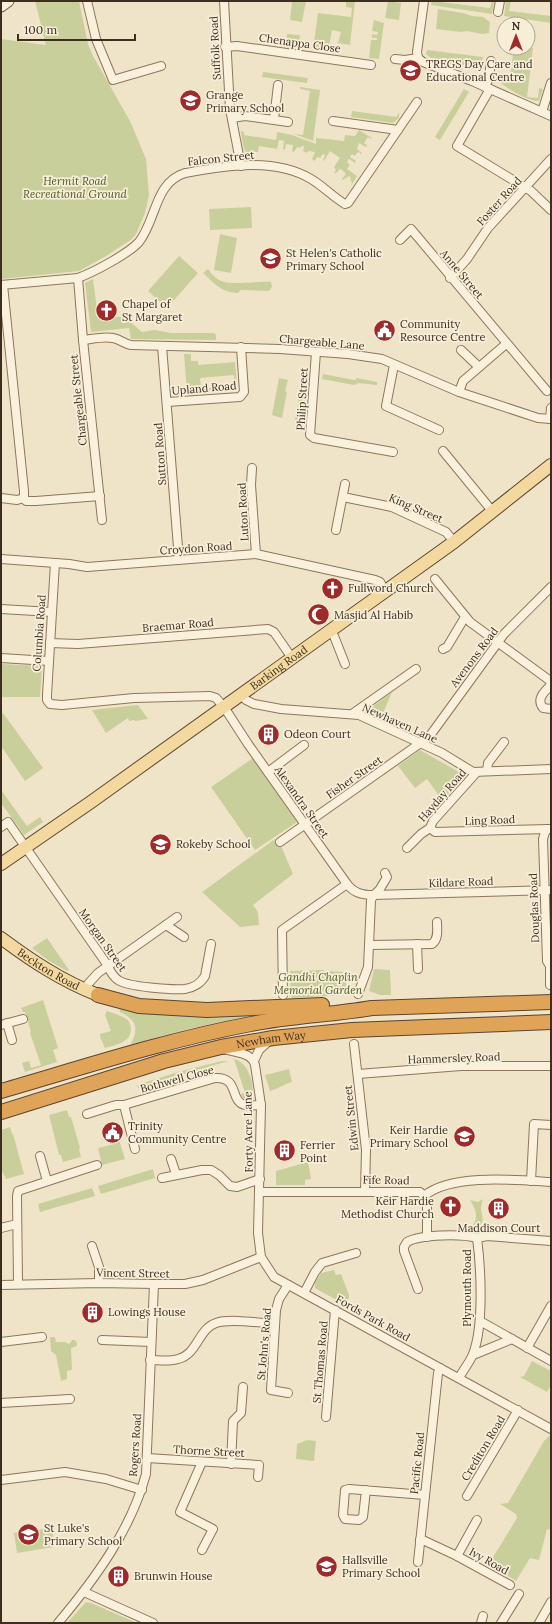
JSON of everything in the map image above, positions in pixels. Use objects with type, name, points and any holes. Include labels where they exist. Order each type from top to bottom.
[{"type":"highway","points":[[91,993],[139,1006],[207,1010],[350,1004],[372,1008]]},
{"type":"highway","name":"Newham Way","points":[[1,1091],[184,1038],[297,1016],[372,1008],[551,1002]]},
{"type":"highway","name":"Newham Way","points":[[1,1112],[143,1068],[221,1047],[273,1038],[358,1029],[551,1022]]},
{"type":"main road","name":"Barking Road","points":[[1,864],[241,695],[454,542],[551,465]]},
{"type":"main road","name":"Beckton Road","points":[[1,938],[44,969],[91,993]]},
{"type":"street","points":[[87,1],[96,39],[113,80],[162,66]]},
{"type":"street","name":"Suffolk Road","points":[[224,1],[225,47],[229,103],[241,166]]},
{"type":"street","points":[[424,1],[417,52],[418,58],[422,62],[551,116]]},
{"type":"street","points":[[498,12],[500,1]]},
{"type":"street","name":"Chenappa Close","points":[[225,47],[237,46],[371,64]]},
{"type":"street","points":[[395,59],[405,60],[418,58]]},
{"type":"street","points":[[491,61],[487,88],[457,146],[526,187],[551,210]]},
{"type":"street","points":[[542,112],[551,83]]},
{"type":"street","points":[[274,119],[278,85]]},
{"type":"street","name":"Falcon Street","points":[[78,278],[134,247],[146,231],[159,197],[168,183],[177,175],[241,166],[278,166],[294,171],[311,179],[346,204],[348,203],[417,102]]},
{"type":"street","points":[[232,118],[245,116],[288,122]]},
{"type":"street","points":[[333,121],[398,130]]},
{"type":"street","name":"Foster Road","points":[[450,278],[467,259],[488,228],[551,159]]},
{"type":"street","name":"Anne Street","points":[[400,240],[411,229],[450,278],[548,391]]},
{"type":"street","points":[[24,498],[2,285],[78,278]]},
{"type":"street","name":"Chargeable Street","points":[[78,278],[102,520]]},
{"type":"street","name":"Chargeable Lane","points":[[83,340],[108,337],[117,339],[125,344],[241,347],[348,354],[382,359],[459,392],[538,418],[550,419]]},
{"type":"street","points":[[459,392],[463,381],[506,344]]},
{"type":"street","name":"Sutton Road","points":[[162,346],[179,560]]},
{"type":"street","name":"Upland Road","points":[[167,402],[240,397],[244,392],[241,347]]},
{"type":"street","points":[[461,350],[479,367]]},
{"type":"street","name":"Philip Street","points":[[316,352],[310,435],[314,438],[393,452]]},
{"type":"street","points":[[394,365],[386,406],[439,430]]},
{"type":"street","points":[[550,419],[551,408]]},
{"type":"street","points":[[443,451],[493,512]]},
{"type":"street","name":"Luton Road","points":[[252,468],[251,485],[256,554]]},
{"type":"street","points":[[336,530],[345,484]]},
{"type":"street","points":[[1,498],[17,500],[24,498],[26,500],[36,501],[100,496]]},
{"type":"street","name":"King Street","points":[[343,497],[392,507],[446,532],[454,542]]},
{"type":"street","name":"Croydon Road","points":[[1,559],[87,567],[256,554],[375,580],[380,582],[386,591]]},
{"type":"street","name":"Columbia Road","points":[[55,563],[47,698],[50,704],[62,705],[134,698],[210,696],[216,698],[224,707]]},
{"type":"street","points":[[435,578],[470,622],[549,680],[551,684],[540,697],[543,708],[551,709]]},
{"type":"street","name":"Avenons Road","points":[[420,743],[429,737],[504,634],[551,587]]},
{"type":"street","points":[[1,609],[52,612]]},
{"type":"street","points":[[443,649],[447,647],[465,617]]},
{"type":"street","name":"Braemar Road","points":[[50,643],[78,644],[268,629],[274,632],[292,658]]},
{"type":"street","points":[[330,630],[334,636],[345,664]]},
{"type":"street","points":[[1,658],[49,661]]},
{"type":"street","points":[[352,714],[416,669]]},
{"type":"street","name":"Newhaven Lane","points":[[241,695],[246,700],[254,704],[281,709],[359,715],[420,743],[476,773]]},
{"type":"street","name":"Alexandra Street","points":[[224,707],[347,884],[354,892],[365,896],[372,896]]},
{"type":"street","points":[[487,771],[488,763],[504,742]]},
{"type":"street","name":"Fisher Street","points":[[280,842],[420,743]]},
{"type":"street","points":[[268,772],[304,745]]},
{"type":"street","points":[[476,773],[487,771],[551,769]]},
{"type":"street","name":"Hayday Road","points":[[407,848],[421,834],[430,828],[433,821],[476,773]]},
{"type":"street","name":"Morgan Street","points":[[4,824],[25,848],[108,966],[112,975],[119,981],[149,987],[186,989],[202,981],[205,976],[211,944]]},
{"type":"street","name":"Ling Road","points":[[430,828],[435,832],[549,829]]},
{"type":"street","name":"Douglas Road","points":[[549,829],[543,839],[548,890],[545,928],[549,938],[546,961],[550,966],[550,985]]},
{"type":"street","points":[[358,994],[368,967],[371,900],[372,896],[379,890],[385,880],[387,876],[385,873]]},
{"type":"street","points":[[283,995],[282,930],[347,884]]},
{"type":"street","name":"Kildare Road","points":[[372,896],[548,890]]},
{"type":"street","points":[[91,993],[91,980],[108,966],[177,917]]},
{"type":"street","points":[[370,945],[432,944],[436,941],[437,922]]},
{"type":"street","points":[[166,925],[184,937]]},
{"type":"street","points":[[417,944],[418,969]]},
{"type":"street","points":[[12,1040],[4,1024],[23,1019]]},
{"type":"street","points":[[221,1047],[248,1056],[254,1061],[259,1050],[273,1038]]},
{"type":"street","name":"Edwin Street","points":[[354,1044],[366,1150],[365,1191]]},
{"type":"street","name":"Forty Acre Lane","points":[[254,1061],[261,1105],[260,1179]]},
{"type":"street","name":"Hammersley Road","points":[[358,1074],[461,1066],[551,1066]]},
{"type":"street","name":"Bothwell Close","points":[[87,1114],[116,1105],[124,1105],[215,1078],[221,1078],[229,1082],[237,1100],[241,1103],[245,1105],[261,1105]]},
{"type":"street","points":[[124,1105],[135,1149]]},
{"type":"street","points":[[531,1181],[534,1124],[551,1125]]},
{"type":"street","points":[[40,1156],[47,1181]]},
{"type":"street","points":[[171,1159],[176,1174]]},
{"type":"street","points":[[18,1284],[18,1191],[96,1166]]},
{"type":"street","points":[[162,1178],[176,1174],[211,1170],[219,1174],[225,1183],[234,1187],[260,1179]]},
{"type":"street","name":"Fords Park Road","points":[[260,1179],[258,1233],[261,1257],[274,1277],[551,1429]]},
{"type":"street","points":[[428,1237],[427,1201],[424,1196],[429,1191],[450,1184],[470,1180],[551,1182]]},
{"type":"street","name":"Fife Road","points":[[260,1192],[420,1192],[424,1196]]},
{"type":"street","points":[[1,1228],[17,1224]]},
{"type":"street","name":"Plymouth Road","points":[[418,1289],[404,1251],[405,1245],[410,1241],[428,1237],[469,1236],[477,1238],[479,1252],[480,1321],[473,1355],[459,1378]]},
{"type":"street","points":[[477,1238],[487,1236],[551,1241]]},
{"type":"street","points":[[92,1246],[99,1267],[99,1282]]},
{"type":"street","points":[[304,1293],[315,1272],[322,1263],[356,1253]]},
{"type":"street","name":"Vincent Street","points":[[1,1285],[99,1282],[185,1284],[203,1280],[261,1257]]},
{"type":"street","name":"Rogers Road","points":[[58,1623],[84,1592],[120,1536],[142,1490],[146,1474],[147,1458],[154,1284]]},
{"type":"street","name":"St John's Road","points":[[288,1285],[279,1299],[276,1310],[271,1390],[288,1393]]},
{"type":"street","points":[[528,1348],[551,1306]]},
{"type":"street","name":"St Thomas Road","points":[[326,1417],[336,1310]]},
{"type":"street","points":[[150,1360],[172,1360],[184,1357],[192,1351],[209,1326],[217,1322],[226,1321],[274,1324]]},
{"type":"street","points":[[480,1321],[551,1361]]},
{"type":"street","points":[[1,1342],[42,1337]]},
{"type":"street","points":[[473,1355],[512,1339]]},
{"type":"street","points":[[102,1340],[151,1342]]},
{"type":"street","name":"Pacific Road","points":[[418,1562],[438,1373],[440,1368]]},
{"type":"street","points":[[231,1464],[234,1420],[242,1413],[243,1387]]},
{"type":"street","points":[[1,1403],[70,1400]]},
{"type":"street","name":"Crediton Road","points":[[467,1496],[518,1410]]},
{"type":"street","name":"Thorne Street","points":[[147,1458],[259,1465],[258,1477]]},
{"type":"street","points":[[202,1462],[180,1512],[213,1529],[202,1550]]},
{"type":"street","points":[[1,1480],[65,1472],[106,1479],[142,1490]]},
{"type":"street","points":[[366,1490],[425,1495]]},
{"type":"street","name":"Ivy Road","points":[[457,1556],[477,1520]]},
{"type":"street","name":"Ivy Road","points":[[420,1540],[457,1556],[510,1585]]},
{"type":"street","points":[[84,1592],[153,1623]]},
{"type":"street","points":[[502,1623],[519,1594]]},
{"type":"street","points":[[539,1623],[551,1602]]},
{"type":"green space","name":"Hermit Road Recreational Ground","points":[[35,1],[79,1],[88,44],[93,56],[130,121],[146,159],[149,195],[145,213],[136,234],[132,239],[106,256],[79,271],[1,279],[1,39],[46,45]]},
{"type":"green space","points":[[292,1],[306,1],[302,22],[290,20]]},
{"type":"green space","points":[[346,1],[355,1],[350,45],[338,43],[341,32],[332,30],[328,52],[313,50],[318,13],[351,17],[352,8],[346,7]]},
{"type":"green space","points":[[388,1],[401,3],[399,20],[385,18]]},
{"type":"green space","points":[[432,1],[490,8],[492,1],[494,1],[492,14],[431,5]]},
{"type":"green space","points":[[506,1],[511,1],[509,11],[551,16],[551,23],[536,21],[536,16],[504,16]]},
{"type":"green space","points":[[438,9],[483,17],[490,22],[489,33],[482,34],[467,31],[461,32],[436,29]]},
{"type":"green space","points":[[374,20],[384,23],[379,59],[369,58],[371,40],[377,40],[377,38],[372,38],[372,34],[377,35],[378,32],[372,31]]},
{"type":"green space","points":[[287,34],[300,35],[298,48],[286,47]]},
{"type":"green space","points":[[427,50],[483,57],[481,67],[452,64],[437,60],[426,54]]},
{"type":"green space","points":[[513,56],[532,56],[527,97],[538,98],[539,88],[543,89],[539,101],[535,101],[518,94],[499,81],[509,82]]},
{"type":"green space","points":[[263,72],[308,78],[307,83],[262,77]]},
{"type":"green space","points":[[300,87],[320,90],[313,141],[294,134],[303,135],[310,91],[300,89]]},
{"type":"green space","points":[[464,89],[469,92],[440,140],[435,137]]},
{"type":"green space","points":[[352,111],[397,117],[398,113],[399,118],[393,123],[351,117]]},
{"type":"green space","points":[[359,130],[372,138],[371,139],[368,137],[364,143],[367,145],[366,147],[359,143],[357,149],[362,153],[361,154],[358,152],[355,156],[352,154],[350,157],[356,161],[355,163],[349,159],[347,162],[350,165],[347,169],[357,176],[351,186],[352,182],[349,176],[343,180],[342,179],[346,174],[341,169],[335,174],[334,173],[336,170],[334,167],[340,158],[330,151],[324,161],[325,155],[323,154],[320,158],[317,157],[315,161],[312,159],[315,152],[308,151],[307,153],[303,151],[304,146],[302,146],[300,148],[297,147],[294,152],[292,151],[293,145],[286,144],[285,150],[283,149],[284,141],[279,140],[277,149],[259,146],[258,152],[251,152],[250,157],[244,149],[241,131],[244,132],[244,135],[276,140],[277,132],[292,135],[316,144],[316,138],[344,141],[345,135],[355,136]]},
{"type":"green space","points":[[251,207],[252,228],[210,230],[209,209]]},
{"type":"green space","points":[[220,234],[237,238],[231,273],[214,270]]},
{"type":"green space","points":[[179,256],[198,273],[167,308],[148,291]]},
{"type":"green space","points":[[208,269],[216,278],[224,282],[271,282],[272,287],[269,291],[241,290],[238,293],[227,291],[211,281],[203,273]]},
{"type":"green space","points":[[93,279],[98,318],[103,319],[121,317],[130,321],[142,332],[155,330],[171,333],[214,333],[216,335],[216,340],[131,339],[129,328],[91,332],[85,283]]},
{"type":"green space","points":[[184,354],[191,354],[191,361],[198,361],[198,365],[235,362],[237,389],[177,394],[187,392]],"holes":[[[234,375],[235,386],[201,389],[200,378]]]},
{"type":"green space","points":[[323,374],[354,380],[356,380],[356,378],[377,382],[377,385],[358,383],[354,385],[322,379]]},
{"type":"green space","points":[[301,377],[307,378],[303,422],[295,420],[300,394],[298,393]]},
{"type":"green space","points":[[279,378],[288,380],[285,391],[287,392],[282,418],[272,415]]},
{"type":"green space","points":[[1,664],[41,666],[40,697],[1,697]]},
{"type":"green space","points":[[392,692],[381,718],[367,711]]},
{"type":"green space","points":[[138,705],[148,719],[129,721],[128,718],[106,733],[92,710]]},
{"type":"green space","points":[[1,713],[3,713],[43,768],[25,781],[1,746]]},
{"type":"green space","points":[[420,750],[466,776],[442,800],[427,779],[415,788],[398,766]]},
{"type":"green space","points":[[253,758],[297,822],[255,850],[211,787]]},
{"type":"green space","points":[[1,790],[27,826],[40,817],[43,822],[24,835],[1,803]]},
{"type":"green space","points":[[275,839],[282,848],[293,874],[253,905],[258,912],[259,925],[240,927],[202,892]]},
{"type":"green space","points":[[47,938],[69,970],[67,971],[49,961],[32,948]]},
{"type":"green space","points":[[374,969],[390,970],[391,995],[380,995],[369,991]]},
{"type":"green space","name":"Gandhi Chaplin Memorial Garden","points":[[324,970],[346,972],[346,995],[292,998],[290,971]]},
{"type":"green space","points":[[43,1000],[58,1048],[53,1050],[57,1062],[25,1072],[22,1063],[29,1061],[31,1068],[41,1065],[30,1033],[31,1032],[25,1012],[23,1012],[21,1008]]},
{"type":"green space","points":[[121,1005],[264,1013],[214,1023],[131,1045],[135,1034],[135,1025],[129,1017],[120,1012],[119,1008]]},
{"type":"green space","points":[[107,1011],[126,1019],[130,1023],[131,1029],[130,1034],[122,1043],[105,1048],[100,1034],[111,1031],[105,1015]]},
{"type":"green space","points":[[234,1059],[240,1061],[246,1067],[252,1082],[253,1087],[251,1097],[248,1100],[243,1098],[241,1094],[245,1093]]},
{"type":"green space","points":[[222,1061],[228,1061],[138,1088],[137,1085],[178,1072]]},
{"type":"green space","points":[[289,1069],[292,1082],[270,1091],[265,1075]]},
{"type":"green space","points":[[67,1110],[69,1117],[71,1117],[80,1148],[81,1157],[63,1162],[61,1155],[59,1155],[49,1115]]},
{"type":"green space","points":[[10,1127],[24,1174],[6,1179],[1,1169],[1,1130]]},
{"type":"green space","points":[[119,1140],[125,1159],[102,1165],[98,1148],[115,1144],[114,1141]]},
{"type":"green space","points":[[308,1162],[311,1179],[305,1180],[305,1185],[276,1185],[276,1171]]},
{"type":"green space","points":[[153,1169],[155,1178],[101,1194],[98,1186]]},
{"type":"green space","points":[[92,1188],[95,1196],[40,1212],[38,1204]]},
{"type":"green space","points":[[483,1199],[481,1208],[482,1223],[478,1227],[472,1227],[476,1214],[470,1200],[478,1202]]},
{"type":"green space","points":[[334,1270],[336,1275],[341,1274],[349,1295],[349,1298],[344,1302],[340,1302],[315,1288],[315,1283],[321,1273]]},
{"type":"green space","points":[[50,1337],[55,1337],[56,1342],[65,1342],[69,1344],[72,1340],[75,1340],[77,1343],[77,1346],[71,1348],[72,1370],[67,1371],[67,1379],[61,1381],[56,1355],[51,1351]]},
{"type":"green space","points":[[532,1361],[551,1371],[551,1385],[547,1392],[520,1377],[524,1376]]},
{"type":"green space","points":[[549,1436],[551,1437],[551,1530],[547,1529],[539,1560],[530,1558],[516,1581],[488,1563],[517,1518],[516,1514],[500,1504],[508,1503],[544,1441]]},
{"type":"green space","points":[[307,1440],[316,1441],[314,1461],[296,1459],[297,1444]]},
{"type":"green space","points":[[52,1528],[54,1547],[17,1553],[14,1533]]},
{"type":"green space","points":[[86,1602],[91,1603],[137,1623],[67,1623]]},
{"type":"place","name":"TREGS Day Care and Educational Centre","points":[[411,70]]},
{"type":"place","name":"Grange Primary School","points":[[191,101]]},
{"type":"place","name":"St Helen's Catholic Primary School","points":[[270,259]]},
{"type":"place","name":"Chapel of St Margaret","points":[[106,310]]},
{"type":"place","name":"Community Resource Centre","points":[[384,330]]},
{"type":"place","name":"Fullword Church","points":[[332,588]]},
{"type":"place","name":"Masjid Al Habib","points":[[319,615]]},
{"type":"place","name":"Odeon Court","points":[[269,734]]},
{"type":"place","name":"Rokeby School","points":[[161,844]]},
{"type":"place","name":"Trinity Community Centre","points":[[113,1132]]},
{"type":"place","name":"Keir Hardie Primary School","points":[[464,1136]]},
{"type":"place","name":"Ferrier Point","points":[[284,1151]]},
{"type":"place","name":"Keir Hardie Methodist Church","points":[[450,1207]]},
{"type":"place","name":"Maddison Court","points":[[499,1208]]},
{"type":"place","name":"Lowings House","points":[[92,1312]]},
{"type":"place","name":"St Luke's Primary School","points":[[28,1534]]},
{"type":"place","name":"Hallsville Primary School","points":[[326,1566]]},
{"type":"place","name":"Brunwin House","points":[[118,1576]]}]
